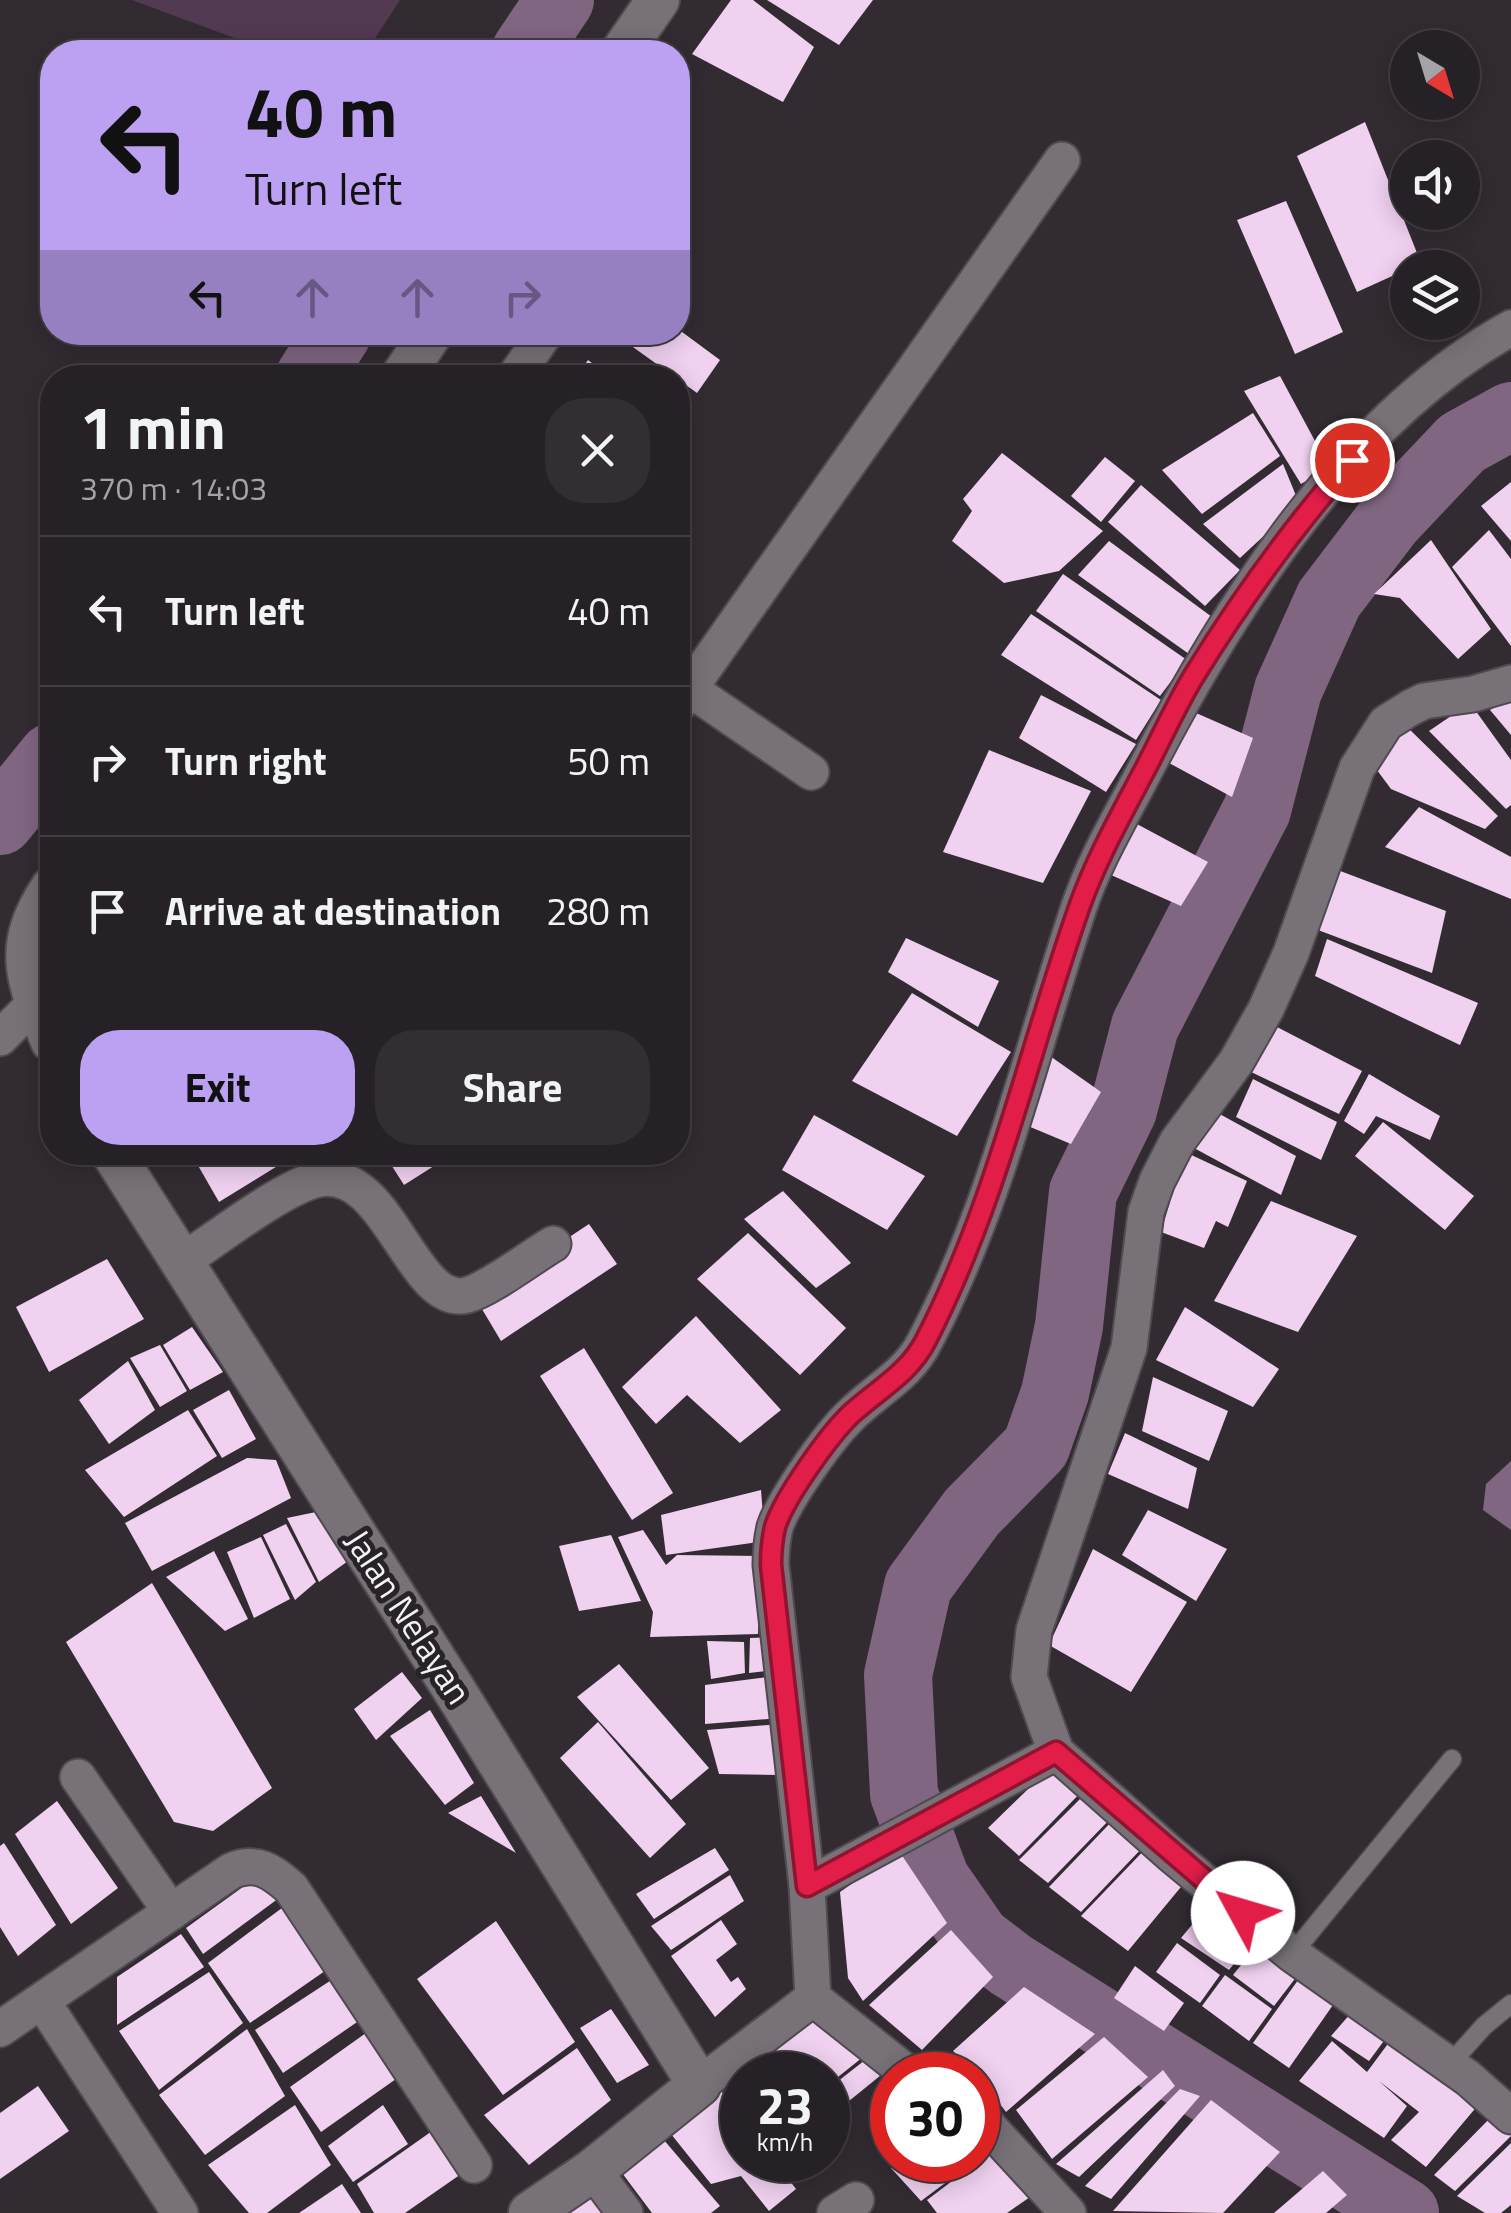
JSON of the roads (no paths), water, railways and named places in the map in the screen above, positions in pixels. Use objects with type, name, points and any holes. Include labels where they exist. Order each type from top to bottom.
[{"type":"street","points":[[630,40],[658,0]]},
{"type":"street","points":[[690,679],[1062,160]]},
{"type":"street","points":[[530,2213],[593,2170],[812,1998],[820,1878],[771,1565],[776,1524],[838,1428],[916,1359],[964,1262],[998,1172],[1080,904],[1106,844],[1193,677],[1267,564],[1374,435],[1446,369],[1511,328]]},
{"type":"street","points":[[1511,683],[1473,694],[1424,701],[1386,722],[1376,736],[1357,768],[1291,953],[1266,1009],[1236,1062],[1177,1142],[1157,1181],[1146,1212],[1129,1348],[1034,1630],[1030,1677],[1056,1752],[1292,1954],[1484,2090],[1511,2116]]},
{"type":"street","points":[[690,698],[811,772]]},
{"type":"street","points":[[0,1038],[31,926],[40,910]]},
{"type":"street","points":[[20,971],[40,1015]]},
{"type":"street","name":"Jalan Nelayan","points":[[120,1165],[454,1688],[699,2085]]},
{"type":"street","points":[[180,1263],[292,1190],[324,1178],[346,1181],[365,1193],[430,1280],[450,1295],[468,1295],[553,1244]]},
{"type":"street","points":[[820,1878],[1056,1752]]},
{"type":"street","points":[[78,1777],[172,1912]]},
{"type":"street","points":[[0,2029],[243,1866],[254,1865],[291,1888],[474,2166]]},
{"type":"street","points":[[812,1998],[881,2052]]},
{"type":"street","points":[[42,2001],[180,2213]]},
{"type":"street","points":[[1000,2139],[1068,2213]]},
{"type":"street","points":[[593,2170],[625,2213]]},
{"type":"lane","points":[[1292,1954],[1452,1758]]},
{"type":"lane","points":[[1449,2065],[1484,2026],[1511,2004]]},
{"type":"waterway","points":[[533,40],[560,0]]},
{"type":"waterway","points":[[317,365],[330,345]]},
{"type":"waterway","points":[[1405,2213],[1011,1965],[977,1939],[936,1880],[904,1794],[898,1675],[918,1586],[972,1512],[1036,1447],[1055,1393],[1069,1326],[1083,1192],[1123,1110],[1145,1026],[1257,810],[1288,690],[1329,599],[1390,519],[1462,443],[1511,416]]},
{"type":"waterway","points":[[0,821],[40,772]]}]
